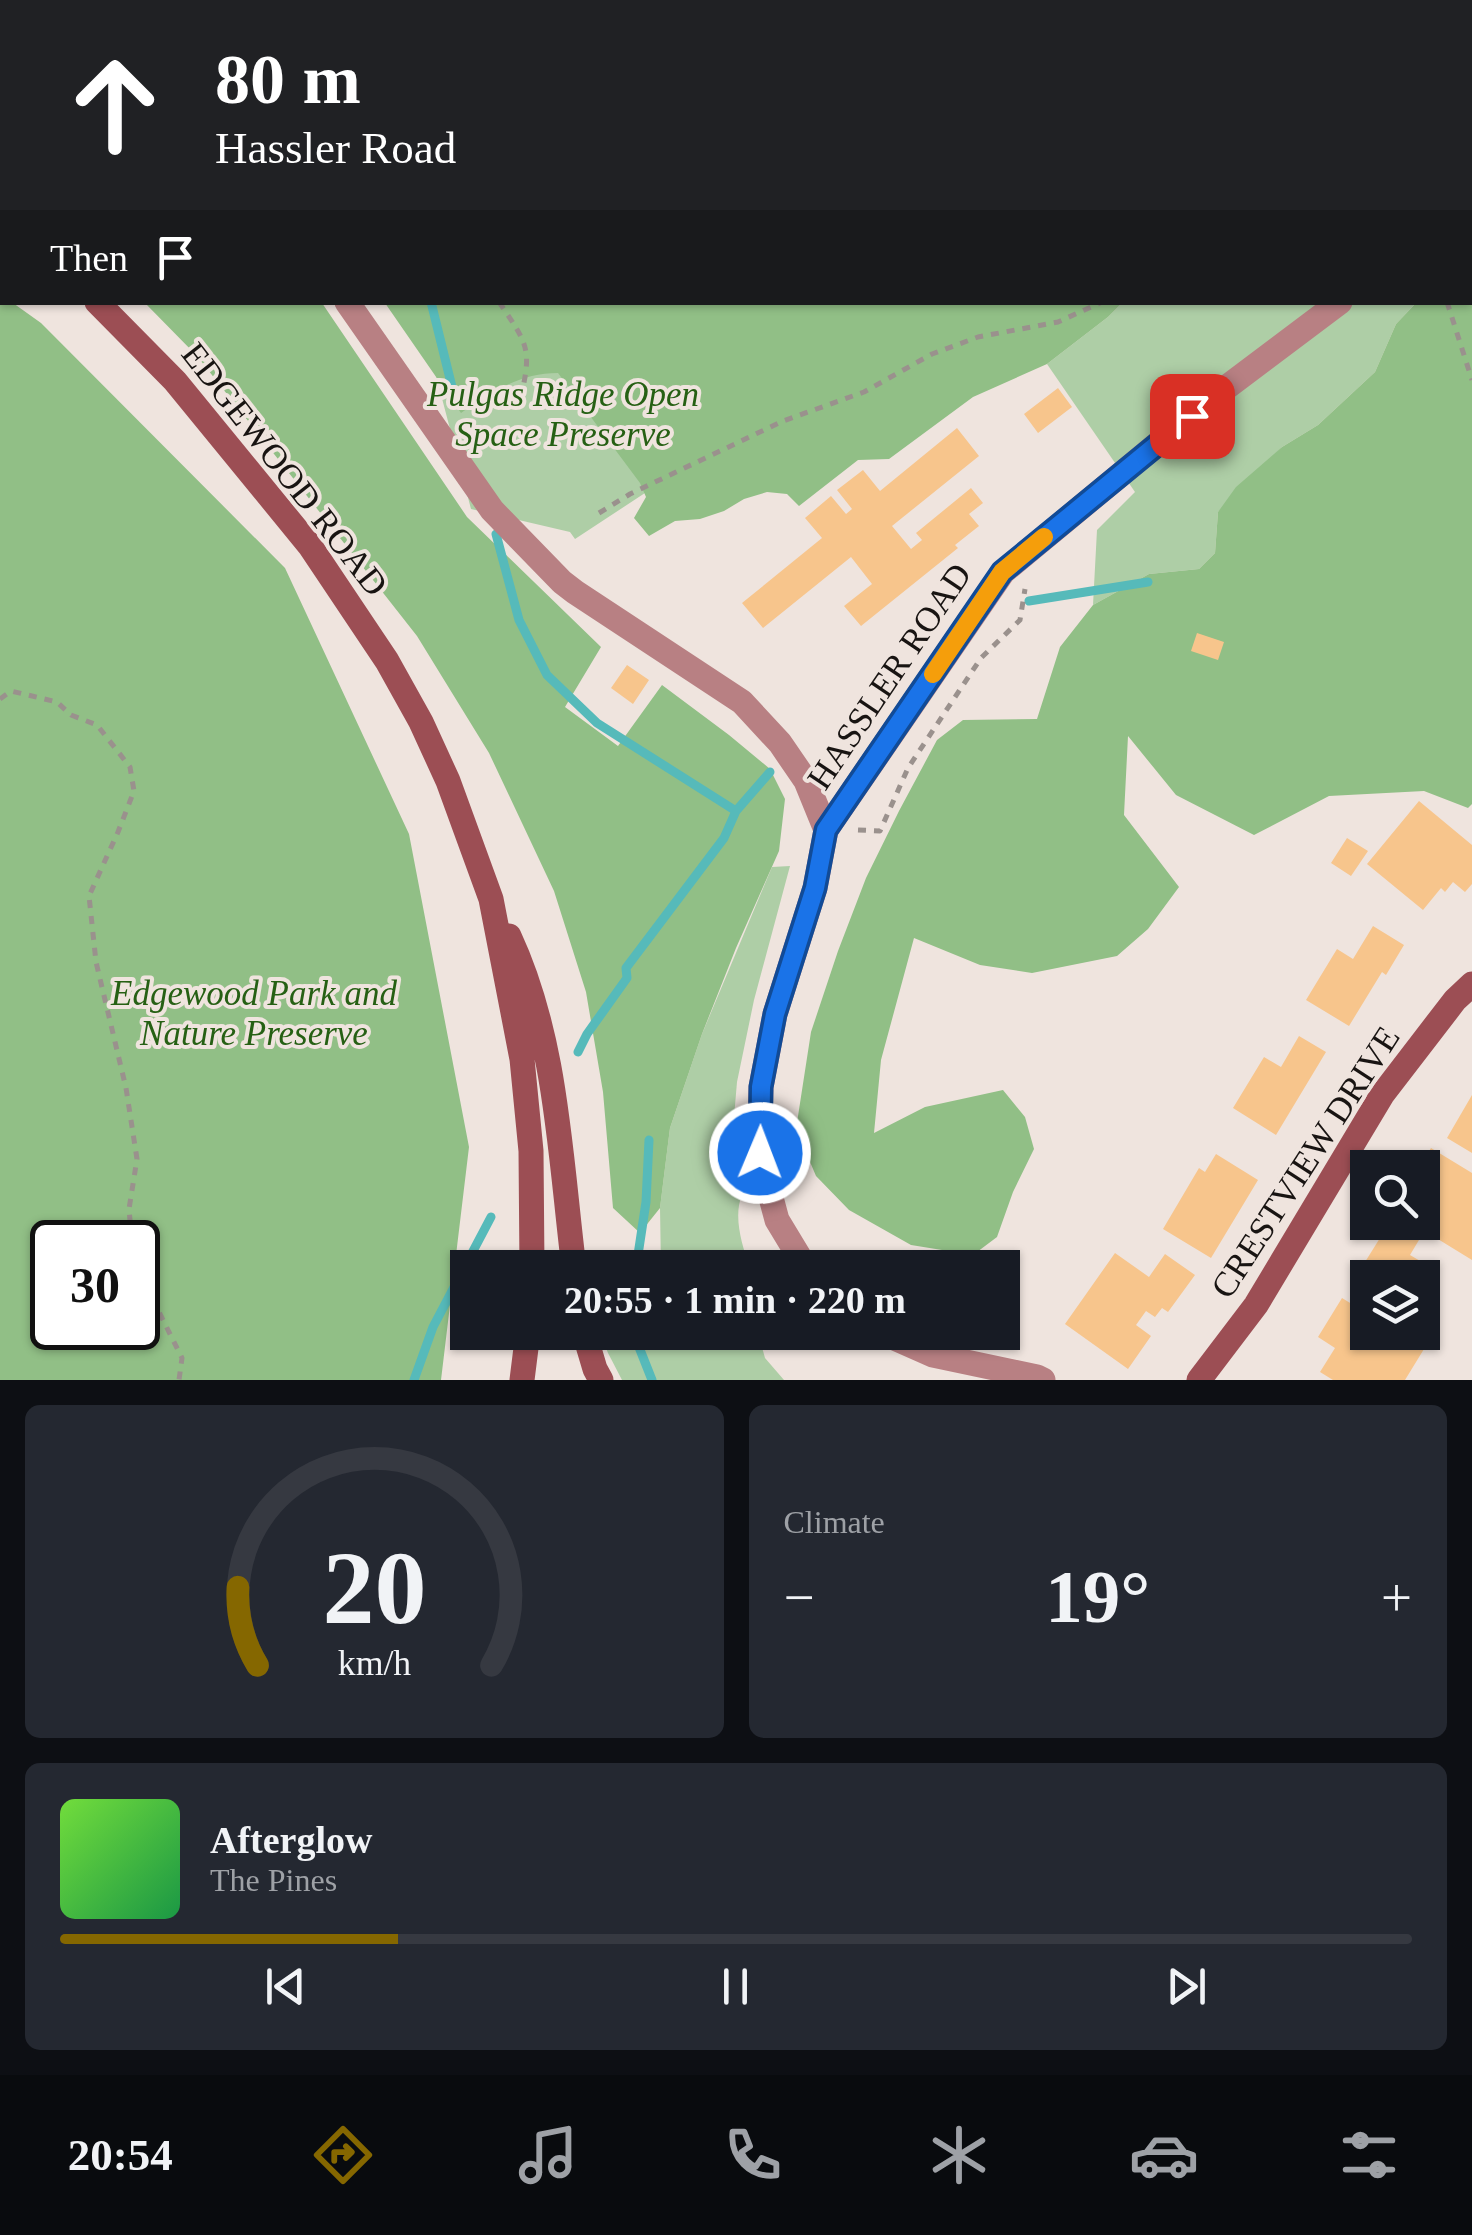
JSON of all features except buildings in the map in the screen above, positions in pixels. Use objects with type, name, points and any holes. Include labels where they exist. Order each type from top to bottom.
[{"type":"main road","name":"EDGEWOOD ROAD","points":[[100,305],[174,381],[310,546],[388,661],[422,722],[492,899],[527,1097],[533,1250]]},
{"type":"main road","points":[[492,899],[521,963],[542,1035],[558,1117],[572,1250]]},
{"type":"main road","name":"CRESTVIEW DRIVE","points":[[1199,1380],[1256,1305],[1382,1095],[1454,1000],[1472,984]]},
{"type":"main road","points":[[522,1380],[526,1350]]},
{"type":"main road","points":[[589,1350],[601,1380]]},
{"type":"street","points":[[349,305],[492,510],[575,592],[742,702],[780,743],[806,781],[826,830],[815,888],[775,1014],[761,1087],[760,1153],[776,1220],[795,1250]]},
{"type":"street","name":"HASSLER ROAD","points":[[826,830],[1002,572],[1219,393],[1336,305]]},
{"type":"street","points":[[922,1350],[1043,1380]]},
{"type":"path","points":[[501,305],[525,340],[528,368],[520,401]]},
{"type":"path","points":[[599,513],[630,494],[784,421],[864,392],[932,354],[978,337],[1058,322],[1095,305]]},
{"type":"path","points":[[1448,305],[1472,380]]},
{"type":"path","points":[[826,830],[880,831],[908,768],[980,658],[1020,620],[1022,597]]},
{"type":"path","points":[[0,699],[11,691],[57,702],[70,715],[97,725],[130,767],[134,792],[89,896],[96,962],[126,1088],[137,1159],[129,1220]]},
{"type":"path","points":[[160,1314],[182,1358],[179,1380]]},
{"type":"green space","name":"Edgewood Park and Nature Preserve","points":[[0,305],[16,305],[41,323],[285,568],[409,834],[469,1147],[457,1250],[450,1250],[450,1305],[441,1380],[0,1380]]},
{"type":"green space","points":[[147,305],[323,305],[467,517],[601,647],[565,707],[618,746],[662,685],[770,769],[785,799],[779,851],[702,1034],[670,1128],[660,1208],[640,1233],[613,1208],[603,1092],[586,992],[554,891],[489,753],[417,636],[197,356]]},
{"type":"green space","points":[[386,305],[1120,305],[1047,364],[973,397],[889,459],[858,460],[799,506],[787,494],[767,492],[700,519],[675,521],[649,536],[634,518],[646,497],[640,483],[558,373],[519,380],[461,413]]},
{"type":"green space","name":"Pulgas Ridge Open Space Preserve","points":[[418,305],[890,332],[575,539],[570,532],[471,509]]},
{"type":"green space","points":[[1120,305],[1414,305],[1396,324],[1375,372],[1318,425],[1282,447],[1218,512],[1215,553],[1199,569],[1149,574],[1093,605],[1097,530],[1135,492],[1047,364]]},
{"type":"green space","points":[[1414,305],[1472,305],[1472,804],[1468,808],[1424,791],[1329,796],[1254,835],[1176,795],[1128,736],[1124,815],[1179,887],[1148,929],[1117,956],[1032,973],[980,965],[914,938],[881,1060],[874,1133],[925,1107],[1003,1090],[1025,1117],[1034,1149],[997,1237],[980,1250],[911,1245],[849,1210],[816,1176],[796,1129],[811,1032],[866,878],[937,740],[963,720],[1037,719],[1060,647],[1093,605],[1149,574],[1199,569],[1215,553],[1218,512],[1236,487],[1282,447],[1318,425],[1375,372],[1396,324]]},
{"type":"green space","points":[[790,866],[754,1000],[734,1117],[742,1194],[738,1221],[744,1250],[661,1250],[660,1208],[670,1128],[702,1034],[772,867]]},
{"type":"green space","points":[[607,1350],[763,1350],[784,1380],[622,1380]]},
{"type":"waterway","points":[[432,305],[455,399]]},
{"type":"waterway","points":[[496,534],[519,620],[547,675],[597,723],[736,811]]},
{"type":"waterway","points":[[1029,601],[1148,582]]},
{"type":"waterway","points":[[578,1052],[627,978],[626,968],[724,838],[736,811],[770,772]]},
{"type":"waterway","points":[[639,1250],[649,1140]]},
{"type":"waterway","points":[[414,1380],[433,1327],[491,1217]]},
{"type":"waterway","points":[[640,1350],[652,1380]]},
{"type":"slow traffic","points":[[933,674],[1002,572],[1044,537]]},
{"type":"route","points":[[760,1153],[761,1087],[775,1014],[815,888],[826,830],[1002,572],[1192,416]]}]
